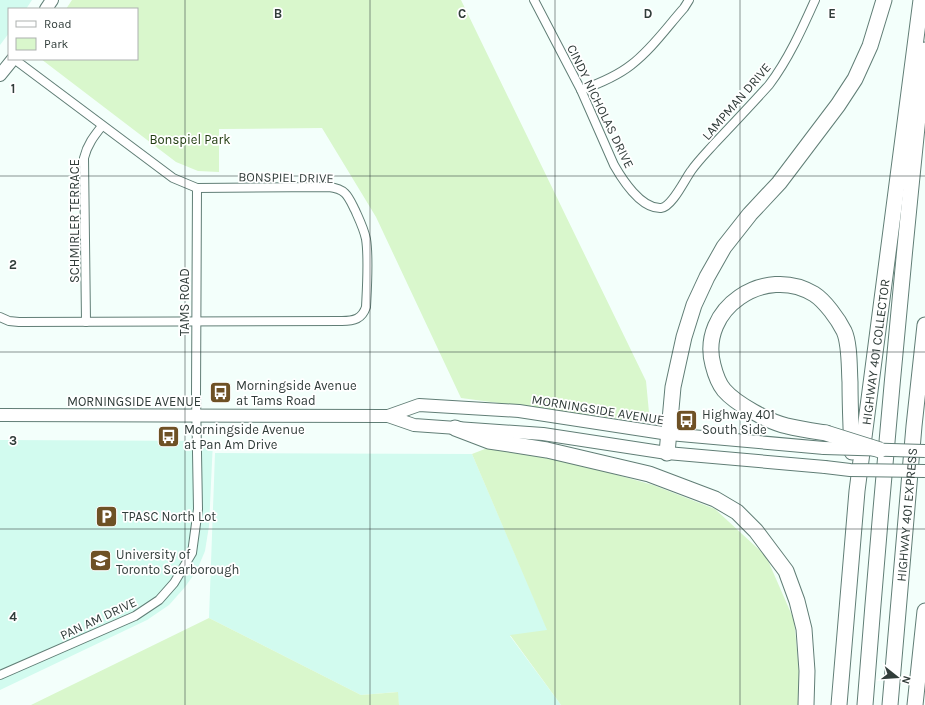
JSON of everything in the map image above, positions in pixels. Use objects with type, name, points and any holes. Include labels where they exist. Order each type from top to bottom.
[{"type":"highway","points":[[667,453],[673,387],[684,337],[694,305],[707,277],[724,247],[750,214],[778,183],[838,105],[855,79],[870,46],[884,0]]},
{"type":"highway","name":"HIGHWAY 401 COLLECTOR","points":[[839,705],[856,492],[920,0]]},
{"type":"highway","points":[[865,705],[880,509],[925,50]]},
{"type":"highway","points":[[856,492],[852,474],[849,360],[844,333],[833,312],[814,294],[792,285],[775,284],[749,291],[736,299],[720,316],[712,336],[710,355],[715,374],[724,390],[738,402],[765,417],[786,426],[826,433],[880,450]]},
{"type":"highway","name":"HIGHWAY 401 EXPRESS","points":[[890,705],[914,426],[925,325]]},
{"type":"highway","points":[[455,428],[490,441],[547,450],[649,474],[715,499],[737,512],[756,531],[786,571],[797,601],[804,629],[807,671],[806,705]]},
{"type":"highway","points":[[915,705],[925,611]]},
{"type":"main road","points":[[0,75],[12,60]]},
{"type":"main road","name":"MORNINGSIDE AVENUE","points":[[388,416],[419,405],[515,410],[669,434],[824,448],[925,451]]},
{"type":"main road","name":"MORNINGSIDE AVENUE","points":[[0,415],[388,416],[414,424],[543,434],[667,453],[850,470],[925,471]]},
{"type":"street","name":"CINDY NICHOLAS DRIVE","points":[[534,0],[581,90],[614,165],[620,175],[631,191],[652,206],[661,208]]},
{"type":"street","points":[[581,90],[596,84],[630,66],[646,52],[684,8],[689,0]]},
{"type":"street","name":"LAMPMAN DRIVE","points":[[661,208],[665,207],[692,169],[777,74],[815,0]]},
{"type":"street","name":"BONSPIEL DRIVE","points":[[0,317],[9,321],[19,322],[353,321],[360,318],[365,312],[367,300],[366,238],[350,198],[344,192],[338,188],[329,187],[197,188],[173,178],[14,60]]},
{"type":"street","name":"SCHMIRLER TERRACE","points":[[86,322],[84,158],[86,149],[102,126]]},
{"type":"street","name":"TAMS ROAD","points":[[196,415],[197,188]]},
{"type":"street","name":"PAN AM DRIVE","points":[[0,675],[135,616],[159,600],[174,583],[192,553],[197,517],[196,415]]},
{"type":"shaded area","points":[[0,0],[32,0],[27,8],[8,8],[8,34],[0,45]]},
{"type":"shaded area","name":"University of Toronto Scarborough","points":[[0,440],[213,441],[209,526],[205,551],[197,570],[185,587],[169,605],[147,620],[0,690]]},
{"type":"shaded area","points":[[215,453],[472,454],[548,631],[510,636],[561,705],[399,705],[397,692],[361,695],[209,618]]},
{"type":"green space","name":"Bonspiel Park","points":[[72,0],[461,0],[646,381],[650,423],[461,398],[376,217],[322,128],[219,129],[219,172],[198,171],[176,162],[42,60],[138,60],[138,8],[67,8]]},
{"type":"green space","points":[[495,445],[546,455],[653,485],[715,509],[766,556],[794,620],[799,669],[799,705],[561,705],[510,635],[547,630],[472,454]]},
{"type":"green space","points":[[209,618],[361,695],[398,692],[399,705],[31,705]]},
{"type":"place","name":"Morningside Avenue at Tams Road","points":[[221,392]]},
{"type":"place","name":"Highway 401 South Side","points":[[687,421]]},
{"type":"place","name":"Morningside Avenue at Pan Am Drive","points":[[169,436]]},
{"type":"place","name":"TPASC North Lot","points":[[106,516]]},
{"type":"place","name":"University of Toronto Scarborough","points":[[101,561]]}]
